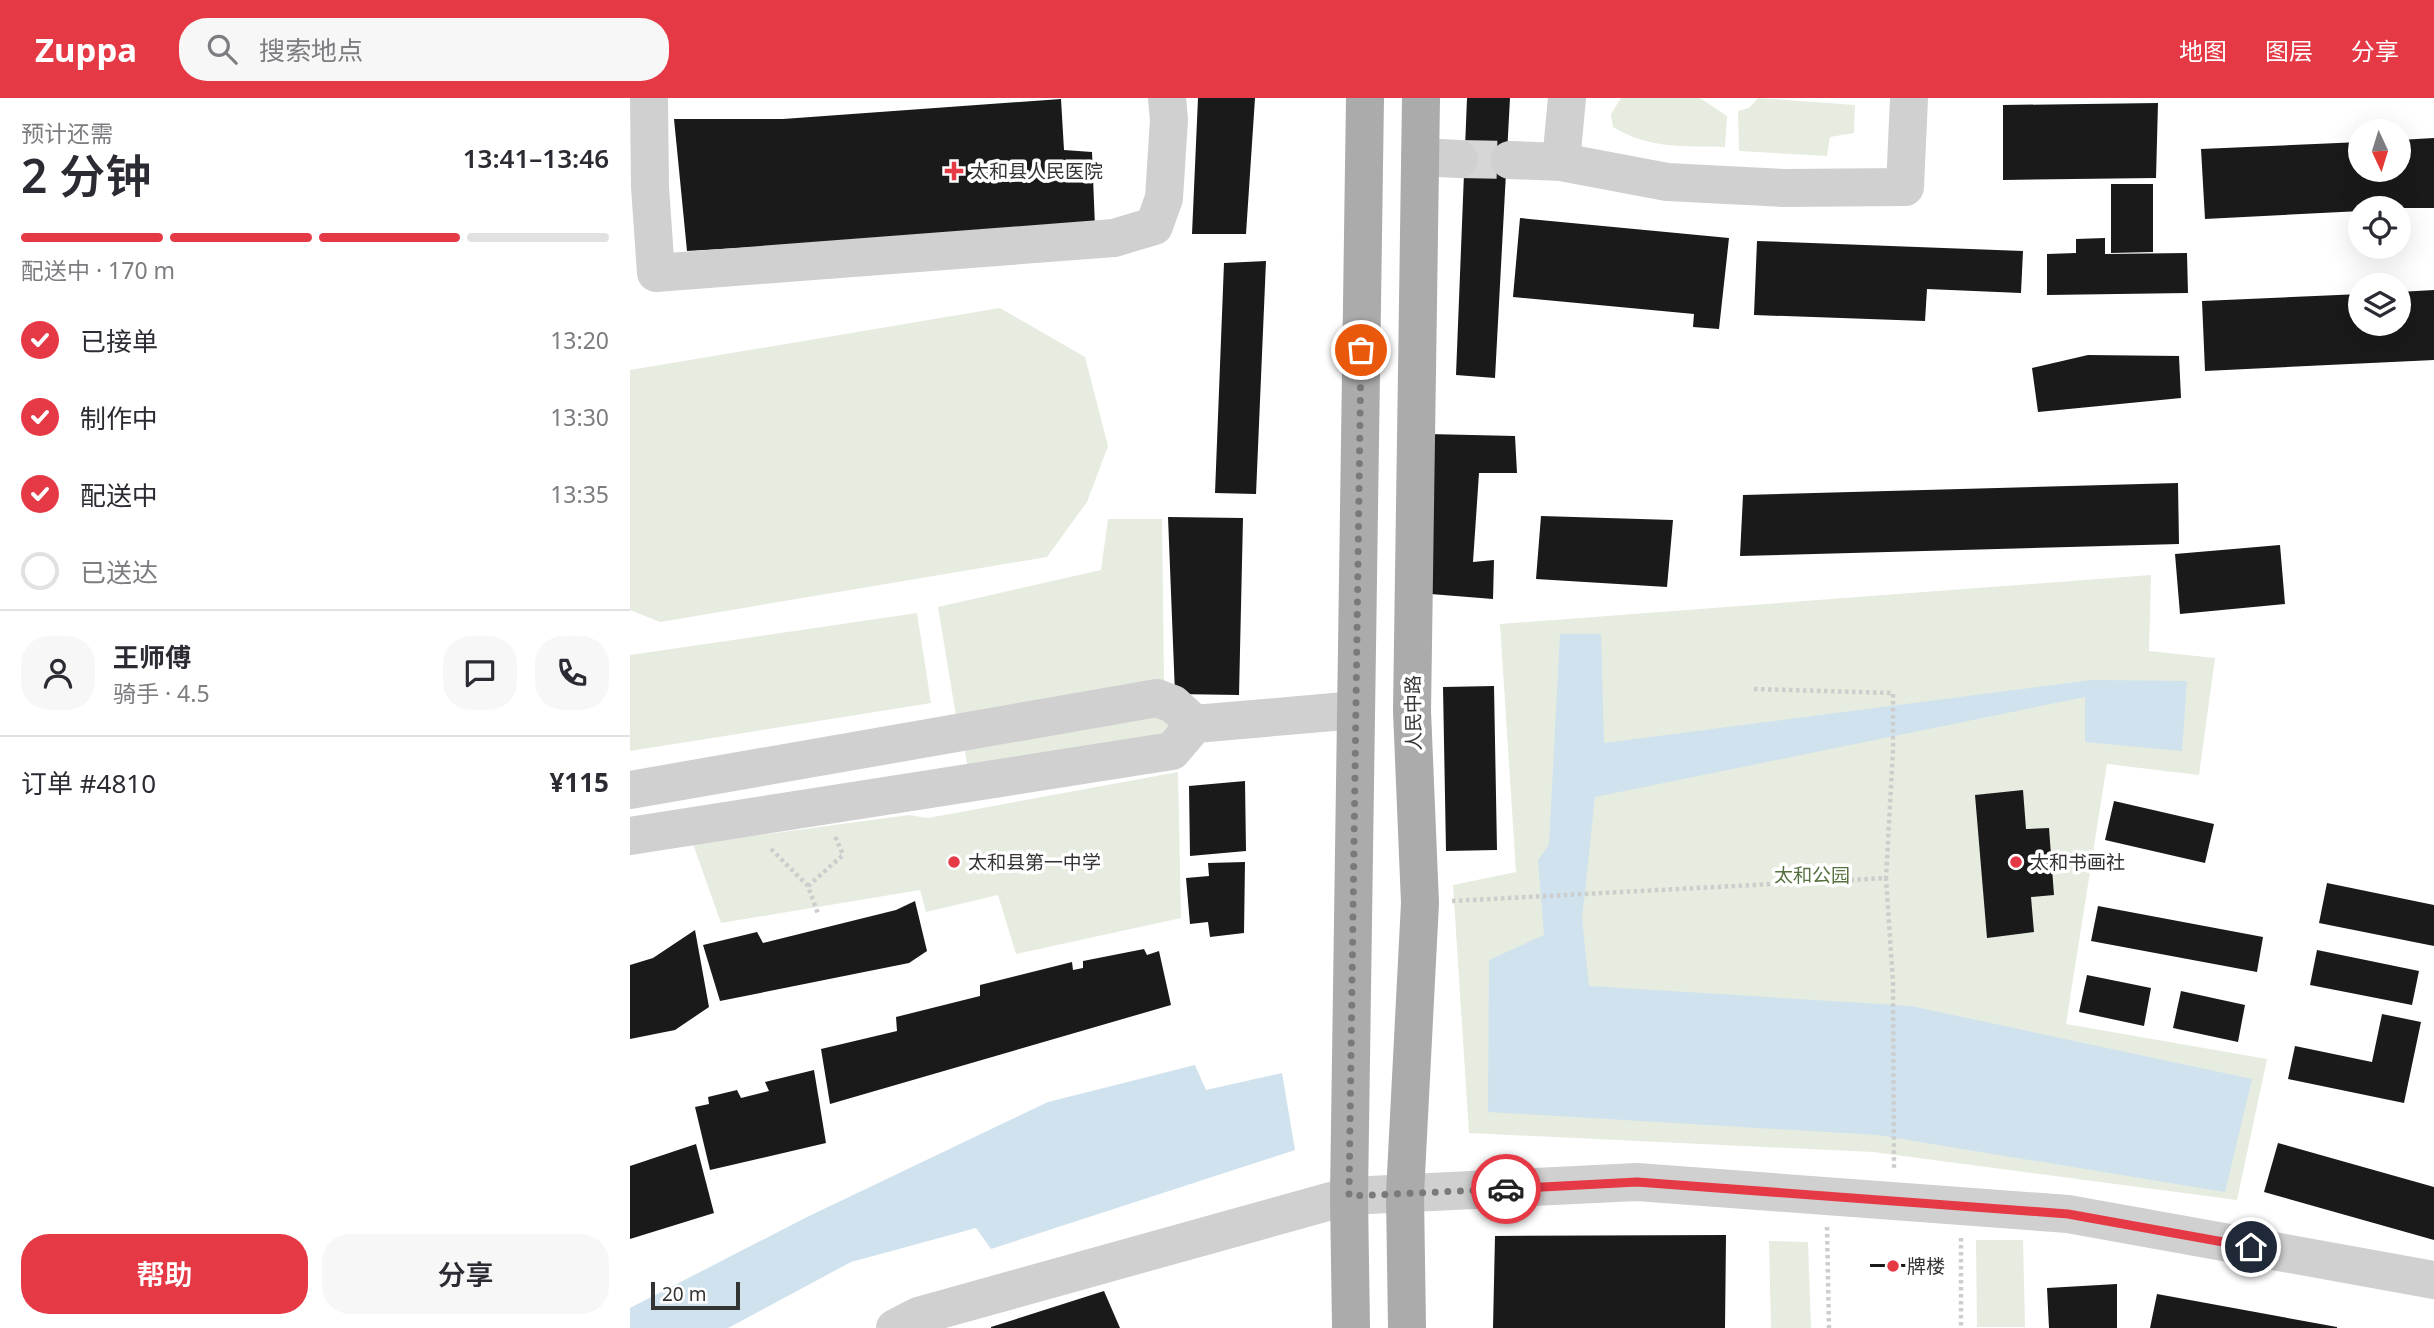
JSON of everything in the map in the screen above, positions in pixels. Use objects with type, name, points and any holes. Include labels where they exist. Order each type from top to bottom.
[{"type":"main road","points":[[1351,1328],[1349,1196],[1365,98]]},
{"type":"main road","name":"人民中路","points":[[1407,1328],[1405,1194],[1420,903],[1412,711],[1421,98]]},
{"type":"street","points":[[649,98],[650,187],[656,273],[1114,238],[1154,226],[1164,198],[1169,120],[1167,98]]},
{"type":"street","points":[[1561,162],[1567,98]]},
{"type":"street","points":[[1510,160],[1561,162],[1667,182],[1783,188],[1905,187],[1909,98]]},
{"type":"street","points":[[1420,157],[1459,159]]},
{"type":"street","points":[[630,790],[1157,698],[1173,704],[1195,724]]},
{"type":"street","points":[[630,836],[1172,751],[1195,724],[1356,710]]},
{"type":"street","points":[[895,1328],[918,1316],[1349,1196],[1637,1182],[2068,1214],[2434,1280]]},
{"type":"path","points":[[1754,689],[1893,693],[1894,750],[1886,878],[1894,983],[1894,1160]]},
{"type":"path","points":[[808,886],[843,855],[823,806]]},
{"type":"path","points":[[746,818],[780,860],[808,886],[818,914]]},
{"type":"path","points":[[1521,898],[1886,878]]},
{"type":"path","points":[[1826,1196],[1829,1328]]},
{"type":"path","points":[[1961,1206],[1961,1328]]},
{"type":"green space","points":[[1621,98],[1700,98],[1727,116],[1725,147],[1667,145],[1626,134],[1613,127],[1611,114]]},
{"type":"green space","points":[[1758,98],[1855,105],[1854,133],[1830,137],[1827,156],[1739,151],[1738,111],[1749,108]]},
{"type":"green space","points":[[1000,308],[1085,357],[1108,446],[1087,502],[1047,557],[660,622],[630,610],[630,370]]},
{"type":"green space","points":[[1108,519],[1162,519],[1164,684],[956,716],[938,607],[1101,570]]},
{"type":"green space","name":"太和公园","points":[[2151,575],[2149,651],[2215,658],[2199,775],[2107,764],[2066,1024],[2267,1059],[2237,1200],[1873,1152],[1469,1133],[1453,885],[1516,872],[1500,624]]},
{"type":"green space","points":[[917,613],[931,703],[630,751],[630,655]]},
{"type":"green space","points":[[1173,713],[1177,738],[969,774],[964,747]]},
{"type":"green space","points":[[1178,772],[1181,918],[1016,954],[998,895],[926,912],[920,890],[721,923],[693,844],[909,815],[928,818]]},
{"type":"green space","points":[[1976,1240],[2023,1240],[2025,1327],[1977,1327]]},
{"type":"green space","points":[[1769,1241],[1808,1242],[1811,1328],[1771,1328]]},
{"type":"water","points":[[1560,634],[1601,634],[1604,743],[2092,680],[2187,681],[2182,751],[2085,742],[2085,697],[1595,797],[1582,919],[1589,986],[1911,1006],[2252,1079],[2225,1192],[1878,1135],[1488,1112],[1489,960],[1544,935],[1538,860],[1549,845]]},
{"type":"water","points":[[1195,1065],[1206,1090],[1282,1073],[1295,1150],[991,1249],[976,1228],[851,1262],[728,1328],[630,1328],[630,1308],[807,1217],[1048,1102]]},
{"type":"building","points":[[1198,98],[1255,98],[1246,234],[1192,234]]},
{"type":"building","points":[[1467,98],[1510,98],[1495,378],[1456,375]]},
{"type":"building","points":[[1061,99],[1064,150],[1092,152],[1095,227],[687,251],[674,119],[783,119]]},
{"type":"building","points":[[2158,103],[2156,178],[2003,180],[2003,105]]},
{"type":"building","points":[[2434,138],[2434,208],[2411,208],[2411,196],[2348,196],[2348,212],[2205,219],[2201,149],[2348,143],[2348,182],[2412,182],[2412,139]]},
{"type":"building","points":[[2111,184],[2153,184],[2153,252],[2111,253]]},
{"type":"building","points":[[1520,218],[1729,238],[1719,329],[1693,327],[1694,314],[1513,297]]},
{"type":"building","points":[[2105,238],[2105,254],[2187,253],[2188,293],[2047,295],[2047,254],[2076,253],[2076,239]]},
{"type":"building","points":[[1757,241],[2023,251],[2021,293],[1927,289],[1925,321],[1754,315]]},
{"type":"building","points":[[1266,261],[1256,494],[1215,493],[1224,263]]},
{"type":"building","points":[[2434,290],[2434,360],[2205,371],[2202,301],[2348,295],[2348,336],[2411,336],[2411,291]]},
{"type":"building","points":[[2088,355],[2179,356],[2181,398],[2038,412],[2032,368]]},
{"type":"building","points":[[1428,434],[1515,436],[1517,473],[1479,473],[1473,562],[1494,560],[1493,599],[1418,593]]},
{"type":"building","points":[[2178,483],[2179,544],[1740,556],[1743,495]]},
{"type":"building","points":[[1541,516],[1673,520],[1667,587],[1536,579]]},
{"type":"building","points":[[1168,517],[1243,518],[1239,695],[1175,694]]},
{"type":"building","points":[[2280,545],[2285,604],[2180,614],[2175,554]]},
{"type":"building","points":[[1494,686],[1497,850],[1446,851],[1443,687]]},
{"type":"building","points":[[1245,781],[1246,851],[1190,856],[1189,786]]},
{"type":"building","name":"太和书画社","points":[[2023,790],[2026,829],[2049,828],[2054,895],[2031,897],[2034,932],[1987,938],[1975,795]]},
{"type":"building","points":[[2114,801],[2214,824],[2205,863],[2105,840]]},
{"type":"building","points":[[1245,862],[1244,933],[1210,937],[1208,922],[1190,924],[1186,878],[1209,876],[1208,863]]},
{"type":"building","points":[[2327,883],[2434,905],[2434,946],[2319,923]]},
{"type":"building","points":[[915,901],[927,951],[909,963],[720,1001],[703,945],[757,932],[763,943],[896,910]]},
{"type":"building","points":[[2098,906],[2263,937],[2257,972],[2091,941]]},
{"type":"building","points":[[695,930],[709,1007],[675,1030],[630,1039],[630,965],[653,958]]},
{"type":"building","points":[[1144,949],[1147,955],[1159,951],[1171,1005],[830,1104],[821,1049],[897,1031],[896,1017],[980,996],[980,985],[1072,962],[1073,970],[1083,968],[1083,961]]},
{"type":"building","points":[[2317,950],[2419,971],[2412,1005],[2310,985]]},
{"type":"building","points":[[2087,975],[2151,988],[2144,1026],[2079,1012]]},
{"type":"building","points":[[2181,991],[2245,1005],[2238,1042],[2173,1028]]},
{"type":"building","points":[[2382,1014],[2421,1022],[2404,1103],[2288,1079],[2295,1046],[2372,1062]]},
{"type":"building","points":[[814,1070],[826,1143],[710,1170],[695,1107],[709,1104],[708,1097],[737,1090],[741,1098],[769,1091],[765,1082]]},
{"type":"building","points":[[2278,1143],[2434,1187],[2434,1240],[2264,1192]]},
{"type":"building","points":[[696,1144],[714,1213],[630,1239],[630,1166]]},
{"type":"building","points":[[1726,1235],[1725,1328],[1493,1328],[1495,1236]]},
{"type":"building","name":"牌楼","points":[[1870,1264],[1916,1264],[1916,1267],[1870,1267]]},
{"type":"building","points":[[2117,1284],[2117,1328],[2049,1328],[2047,1288]]},
{"type":"building","points":[[1104,1291],[1120,1328],[991,1328],[991,1327]]},
{"type":"building","points":[[2157,1294],[2337,1327],[2337,1328],[2150,1328]]},
{"type":"tunnel","points":[[1459,159],[1510,160]]},
{"type":"way so far","points":[[1361,350],[1349,1196],[1506,1189]]},
{"type":"place","name":"太和县人民医院","points":[[954,171]]},
{"type":"place","name":"太和县第一中学","points":[[954,862]]},
{"type":"place","name":"太和书画社","points":[[2016,862]]},
{"type":"place","name":"牌楼","points":[[1893,1266]]},
{"type":"route","points":[[1506,1189],[1637,1182],[2068,1214],[2251,1247]]}]
